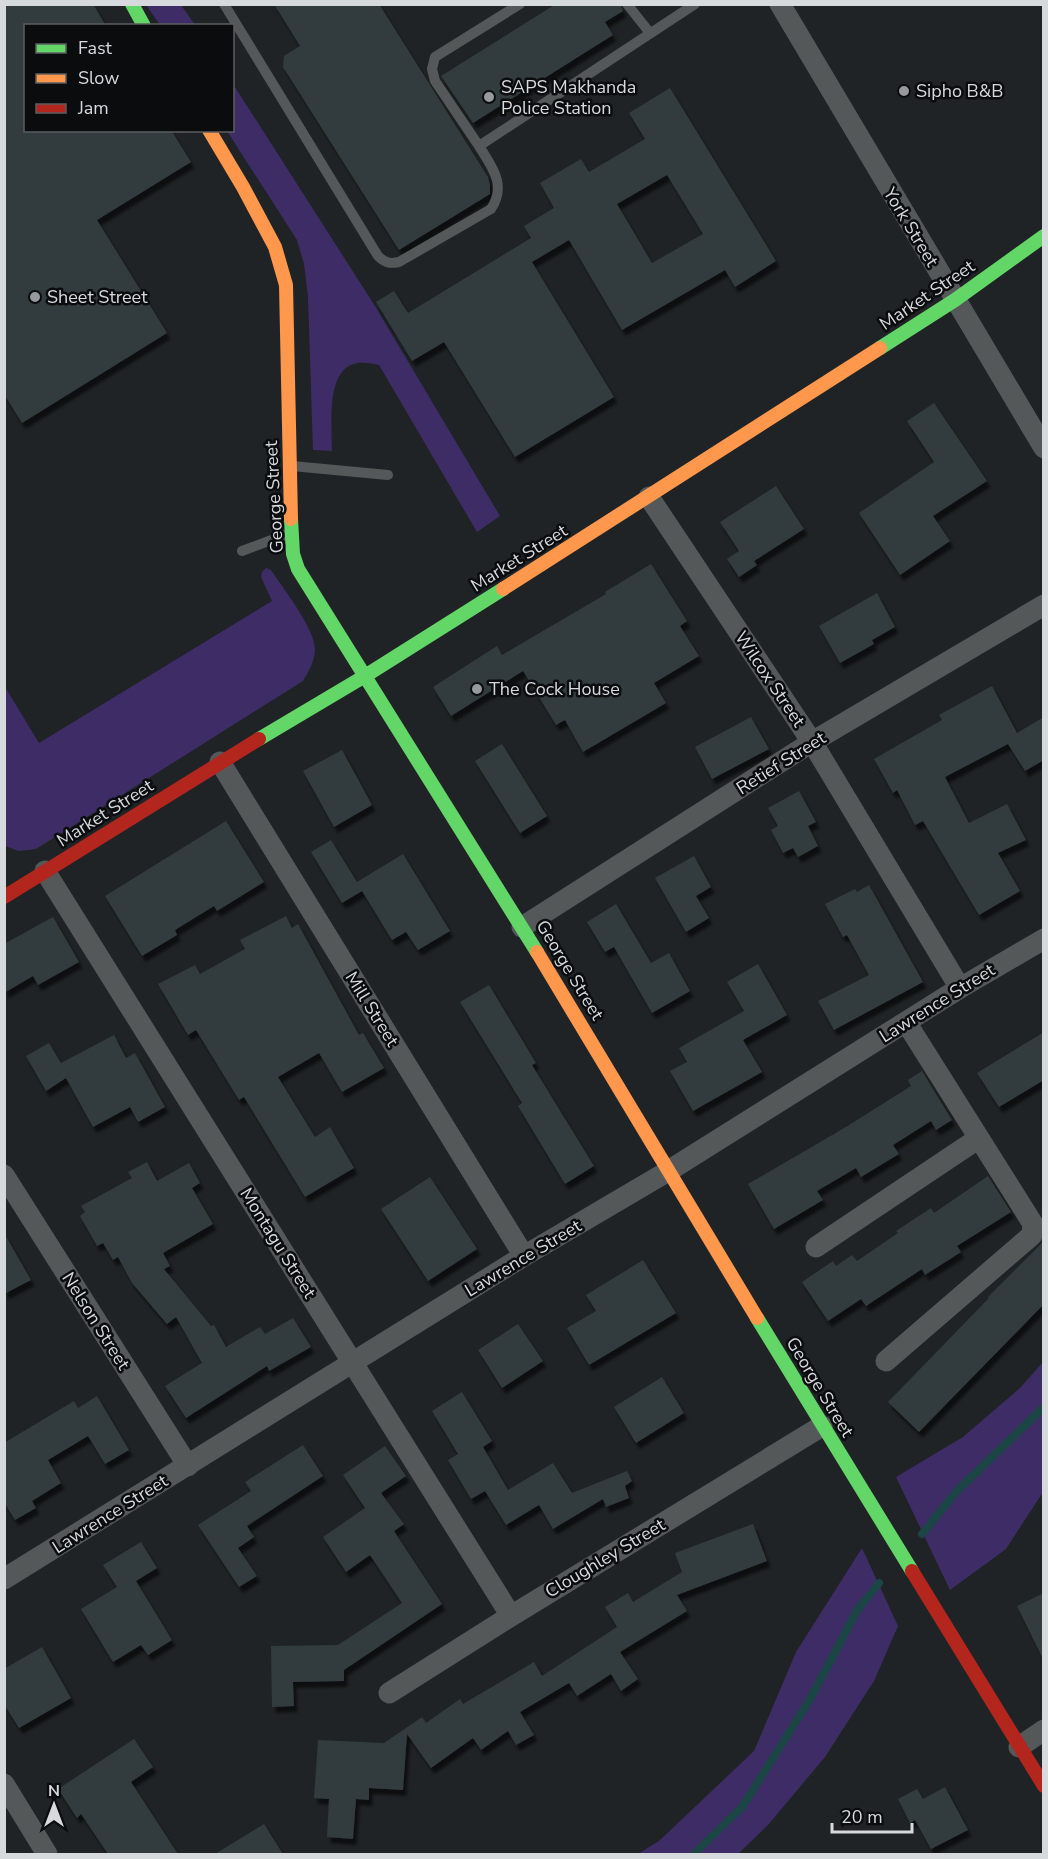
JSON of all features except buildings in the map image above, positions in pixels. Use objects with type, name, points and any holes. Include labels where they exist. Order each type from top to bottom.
[{"type":"main road","points":[[132,4],[143,24]]},
{"type":"main road","name":"George Street","points":[[210,132],[275,247],[286,285],[291,532],[293,554],[298,569],[522,927],[822,1426],[1044,1786]]},
{"type":"main road","name":"Market Street","points":[[4,897],[220,762],[365,676],[649,497],[954,300],[1044,236]]},
{"type":"street","name":"York Street","points":[[780,4],[1044,448]]},
{"type":"street","name":"Wilcox Street","points":[[649,497],[812,742],[960,988]]},
{"type":"street","name":"Retief Street","points":[[522,927],[812,742],[1044,605]]},
{"type":"street","name":"Mill Street","points":[[220,762],[524,1256]]},
{"type":"street","name":"Montagu Street","points":[[45,871],[511,1616]]},
{"type":"street","name":"Lawrence Street","points":[[8,1570],[188,1466],[524,1256],[670,1170],[960,988],[1044,939]]},
{"type":"street","points":[[886,1361],[1032,1235],[1033,1224],[906,1022]]},
{"type":"street","points":[[816,1247],[980,1138]]},
{"type":"street","name":"Nelson Street","points":[[4,1175],[188,1466]]},
{"type":"street","name":"Cloughley Street","points":[[389,1694],[511,1616],[822,1426]]},
{"type":"street","points":[[1019,1747],[1044,1730]]},
{"type":"street","points":[[4,1784],[46,1854]]},
{"type":"lane","points":[[224,4],[378,256],[390,264],[399,262],[491,208],[498,199],[499,188],[496,173],[435,81],[432,69],[435,57],[520,4]]},
{"type":"lane","points":[[627,4],[650,33]]},
{"type":"lane","points":[[479,146],[694,4]]},
{"type":"lane","points":[[289,466],[388,475]]},
{"type":"lane","points":[[242,551],[291,532]]},
{"type":"shaded area","points":[[146,5],[181,5],[194,24],[159,24]]},
{"type":"shaded area","points":[[234,86],[375,306],[500,516],[477,532],[379,365],[358,363],[343,371],[337,380],[332,404],[332,451],[313,450],[308,297],[304,264],[297,240],[228,132],[234,132]]},
{"type":"shaded area","points":[[266,568],[271,570],[298,609],[314,642],[314,659],[303,681],[36,849],[19,851],[5,846],[5,687],[39,743],[272,601],[261,577]]},
{"type":"shaded area","points":[[1043,1362],[1043,1492],[1006,1549],[950,1590],[896,1477],[963,1437],[1020,1388]]},
{"type":"shaded area","points":[[862,1548],[898,1626],[874,1681],[825,1757],[768,1825],[738,1854],[638,1854],[659,1841],[754,1751],[796,1652]]},
{"type":"waterway","points":[[922,1534],[956,1492],[1044,1407]]},
{"type":"waterway","points":[[694,1854],[742,1807],[809,1701],[858,1609],[879,1583]]},
{"type":"traffic: fast","points":[[132,4],[143,24]]},
{"type":"traffic: fast","points":[[880,348],[955,300],[1044,236]]},
{"type":"traffic: fast","points":[[291,519],[293,554],[298,569],[537,952]]},
{"type":"traffic: fast","points":[[259,739],[365,676],[503,589]]},
{"type":"traffic: fast","points":[[757,1318],[912,1571]]},
{"type":"traffic: slow","points":[[210,132],[275,247],[286,285],[291,519]]},
{"type":"traffic: slow","points":[[503,589],[880,348]]},
{"type":"traffic: slow","points":[[537,952],[757,1318]]},
{"type":"traffic: jam","points":[[4,897],[259,739]]},
{"type":"traffic: jam","points":[[912,1571],[1044,1786]]},
{"type":"place","name":"Sipho B&B","points":[[904,91]]},
{"type":"place","name":"SAPS Makhanda Police Station","points":[[489,97]]},
{"type":"place","name":"Sheet Street","points":[[35,297]]},
{"type":"place","name":"The Cock House","points":[[477,689]]}]
